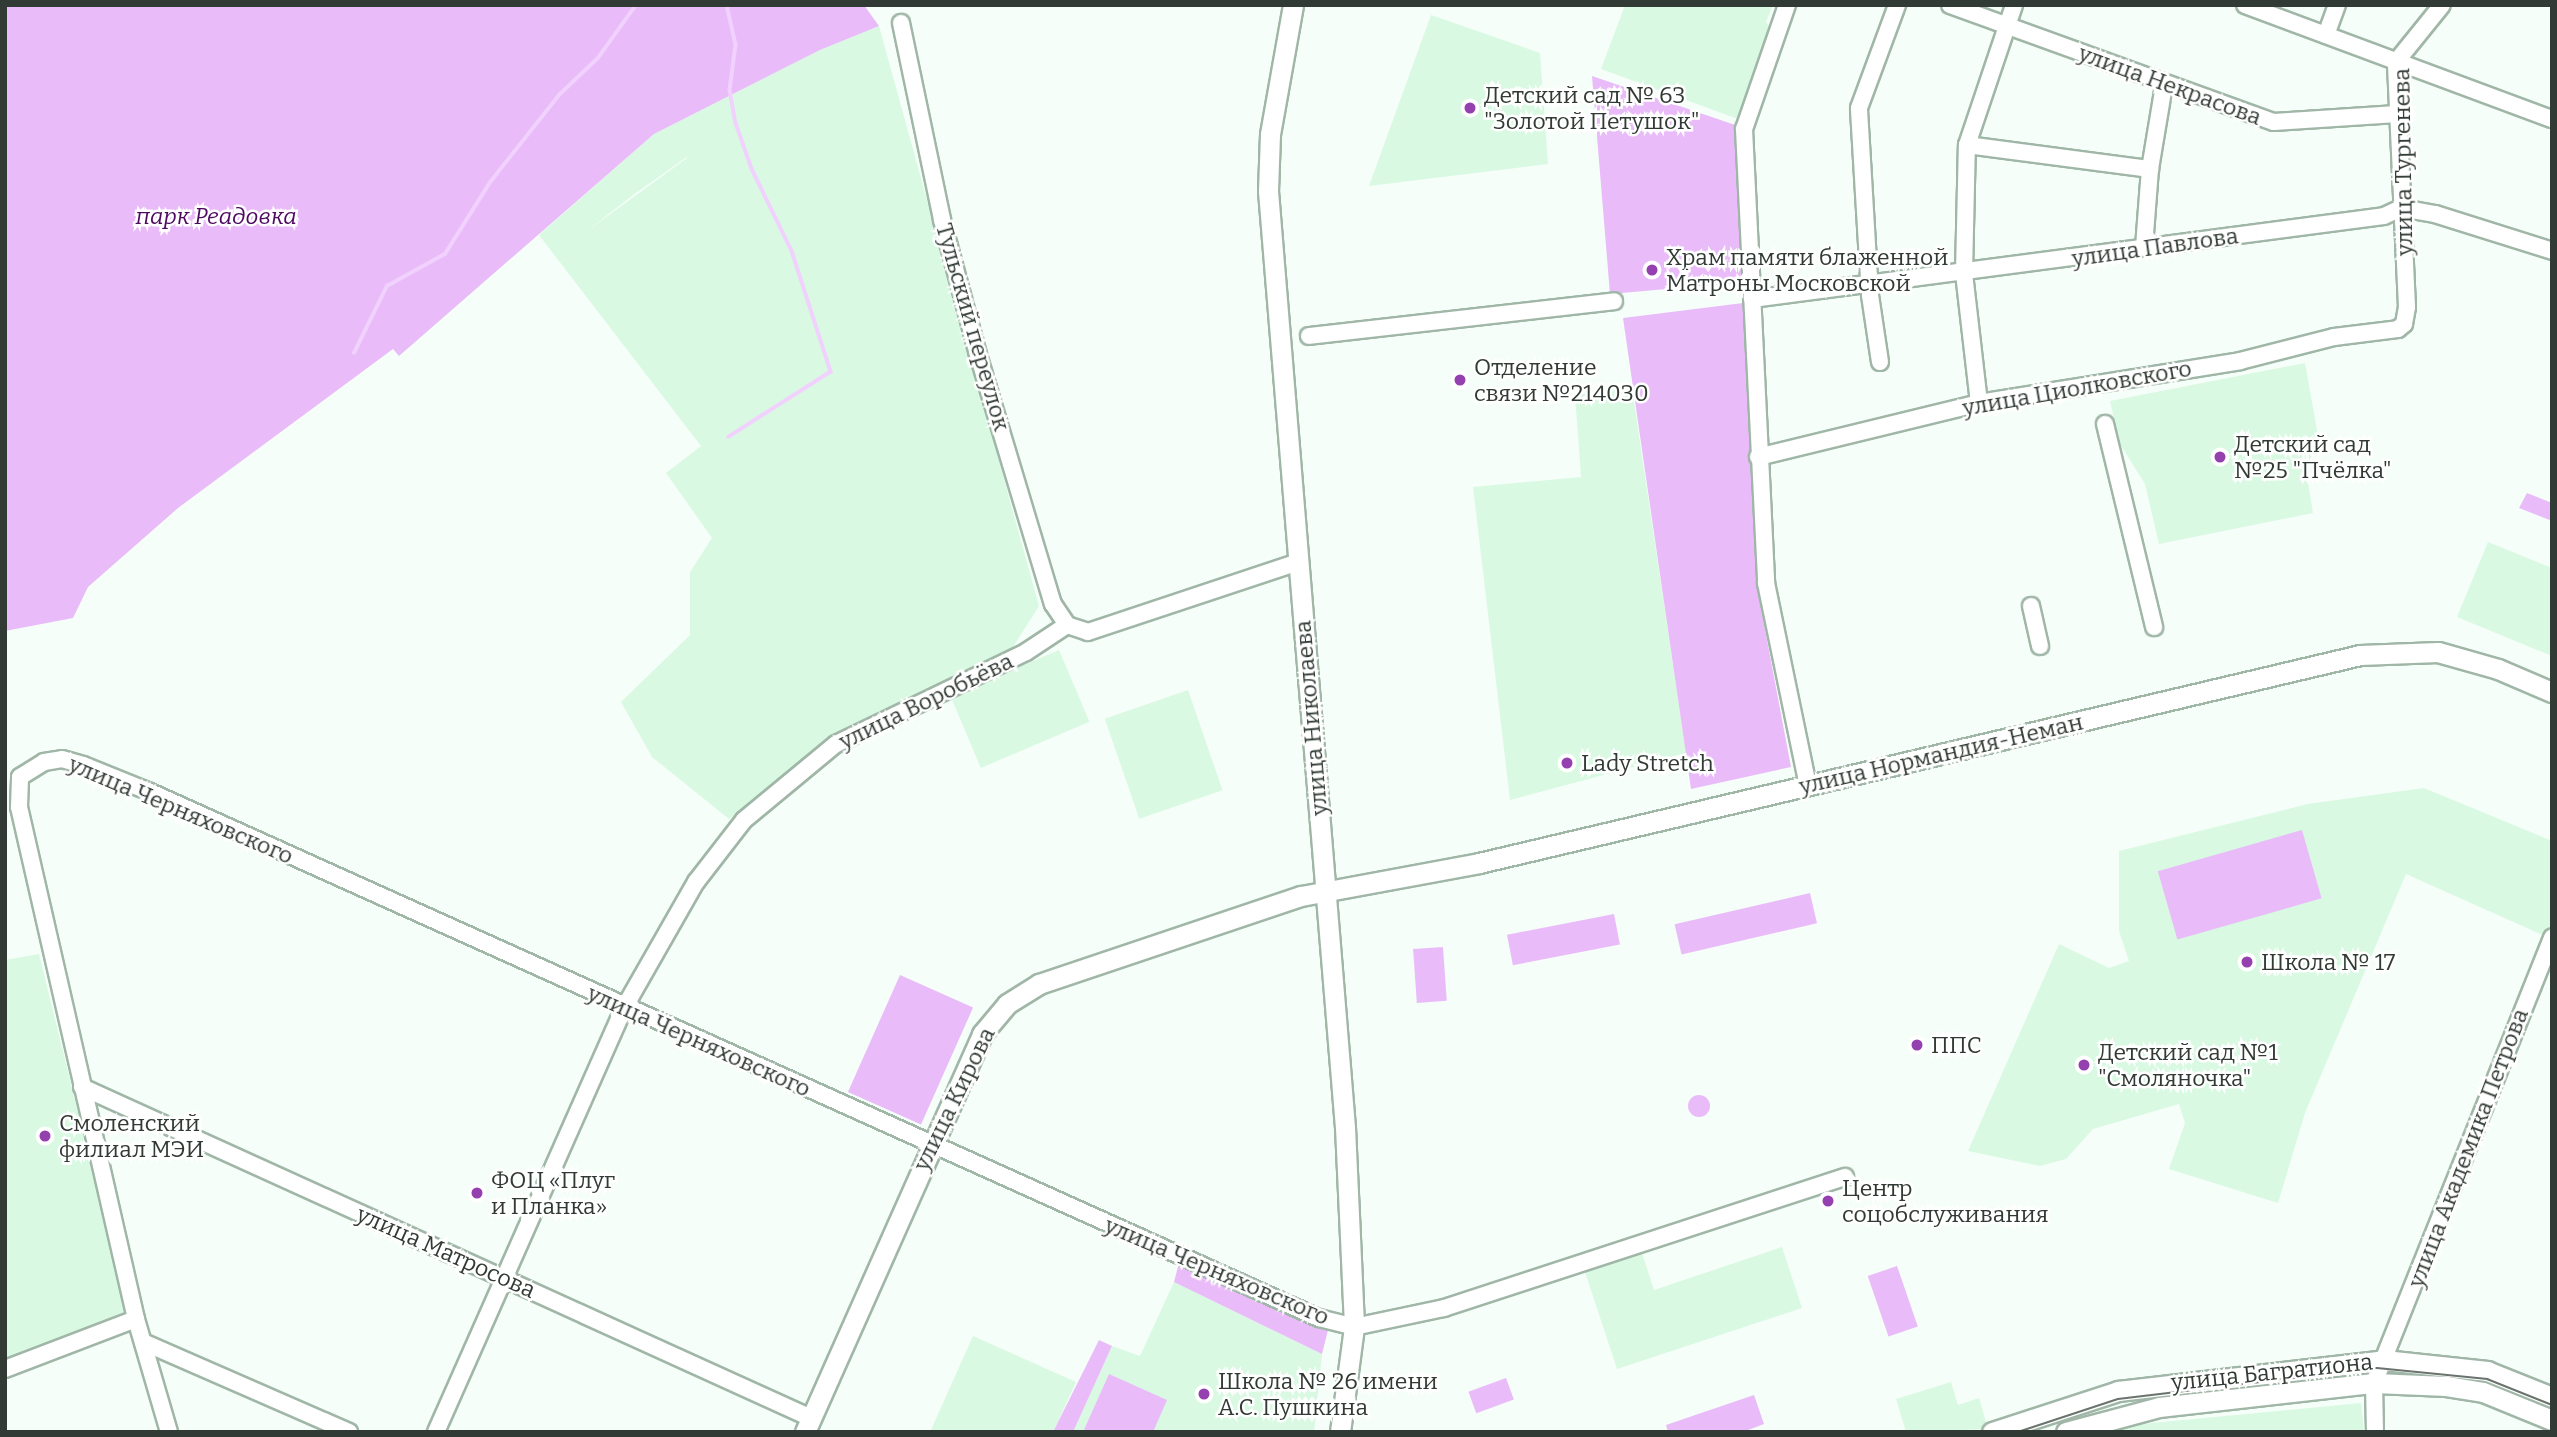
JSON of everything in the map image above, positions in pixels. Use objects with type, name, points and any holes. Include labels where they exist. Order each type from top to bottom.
[{"type":"main road","name":"улица Николаева","points":[[1293,5],[1273,112],[1268,191],[1296,563],[1345,1127],[1354,1327],[1340,1432]]},
{"type":"main road","name":"улица Нормандия-Неман","points":[[1325,891],[1479,863],[2360,655],[2438,652],[2498,669],[2552,692]]},
{"type":"main road","name":"улица Кирова","points":[[808,1425],[930,1144],[982,1034],[1007,1004],[1039,984],[1325,891]]},
{"type":"main road","name":"улица Багратиона","points":[[1992,1432],[2118,1391],[2384,1360],[2487,1371],[2552,1397]]},
{"type":"main road","name":"улица Багратиона","points":[[2066,1432],[2159,1407],[2374,1383],[2446,1385],[2483,1392],[2552,1420]]},
{"type":"street","points":[[1787,5],[1744,130],[1766,583],[1808,786]]},
{"type":"street","points":[[1880,362],[1870,286],[1859,108],[1897,5]]},
{"type":"street","name":"улица Некрасова","points":[[1950,5],[2164,85],[2274,122],[2397,114]]},
{"type":"street","points":[[1979,403],[1964,273],[1967,145],[2014,5]]},
{"type":"street","points":[[2245,5],[2552,119]]},
{"type":"street","points":[[2326,35],[2337,5]]},
{"type":"street","name":"улица Тургенева","points":[[2398,329],[2404,324],[2407,307],[2396,62],[2442,5]]},
{"type":"street","name":"Тульский переулок","points":[[901,23],[942,220],[977,351],[1053,604],[1067,625]]},
{"type":"street","points":[[2144,247],[2150,169],[2164,85]]},
{"type":"street","points":[[1967,145],[2150,169]]},
{"type":"street","name":"улица Павлова","points":[[1752,299],[1870,286],[2384,216],[2401,208],[2435,214],[2552,251]]},
{"type":"street","points":[[1309,340],[1614,306]]},
{"type":"street","name":"улица Циолковского","points":[[1758,457],[1979,403],[2240,360],[2333,337],[2398,329]]},
{"type":"street","points":[[2105,424],[2154,627]]},
{"type":"street","points":[[1067,625],[1088,632],[1296,563]]},
{"type":"street","points":[[2031,606],[2040,646]]},
{"type":"street","name":"улица Воробьёва","points":[[436,1432],[624,1009],[696,882],[744,820],[836,744],[1026,652],[1067,625]]},
{"type":"street","name":"улица Черняховского","points":[[82,1087],[19,807],[20,777],[44,762],[62,759],[150,792],[624,1009],[1319,1318],[1354,1327]]},
{"type":"street","name":"улица Академика Петрова","points":[[2374,1383],[2551,939]]},
{"type":"street","points":[[82,1087],[136,1319],[169,1432]]},
{"type":"street","name":"улица Матросова","points":[[82,1087],[503,1278],[808,1425]]},
{"type":"street","points":[[1354,1327],[1444,1308],[1845,1177]]},
{"type":"street","points":[[5,1369],[136,1319]]},
{"type":"street","points":[[143,1342],[349,1432]]},
{"type":"street","points":[[2374,1383],[2375,1432]]},
{"type":"shaded area","points":[[1625,5],[1773,5],[1766,22],[1772,30],[1738,119],[1601,69]]},
{"type":"shaded area","name":"Детский сад № 63 \"Золотой Петушок\"","points":[[1431,15],[1540,53],[1548,164],[1369,186]]},
{"type":"shaded area","points":[[879,26],[1039,606],[1011,650],[865,718],[729,819],[652,757],[621,702],[690,635],[690,572],[712,538],[666,473],[701,446],[539,235],[654,134],[820,50]],"holes":[[[687,158],[587,231],[633,195]]]},
{"type":"shaded area","name":"Детский сад №25 \"Пчёлка\"","points":[[2305,363],[2318,436],[2306,471],[2313,513],[2159,544],[2145,484],[2120,444],[2110,401]]},
{"type":"shaded area","points":[[1632,388],[1686,753],[1510,800],[1473,487],[1581,477],[1575,395]]},
{"type":"shaded area","points":[[2488,542],[2552,568],[2552,656],[2457,617]]},
{"type":"shaded area","points":[[1059,650],[1089,722],[981,768],[950,696]]},
{"type":"shaded area","points":[[1188,690],[1223,790],[1139,819],[1105,719]]},
{"type":"shaded area","points":[[2424,788],[2552,841],[2552,924],[2547,937],[2406,874],[2305,1113],[2278,1203],[2169,1169],[2185,1123],[2179,1104],[2093,1129],[2066,1159],[2040,1166],[1968,1151],[2059,944],[2109,968],[2129,961],[2119,931],[2119,851],[2308,804]]},
{"type":"shaded area","name":"Смоленский филиал МЭИ","points":[[39,954],[127,1311],[5,1359],[5,960]]},
{"type":"shaded area","points":[[1782,1247],[1802,1308],[1617,1369],[1585,1272],[1642,1253],[1654,1290]]},
{"type":"shaded area","name":"Школа № 26 имени А.С. Пушкина","points":[[1174,1282],[1322,1354],[1314,1432],[1073,1432],[1112,1346],[1140,1356]]},
{"type":"shaded area","points":[[973,1336],[1076,1382],[1053,1432],[930,1432]]},
{"type":"shaded area","points":[[1951,1382],[1958,1405],[1979,1398],[1988,1429],[1906,1432],[1896,1399]]},
{"type":"shaded area","points":[[2361,1403],[2364,1432],[2103,1432],[2121,1426]]},
{"type":"green space","name":"парк Реадовка","points":[[5,5],[864,5],[879,26],[820,50],[654,134],[399,356],[393,349],[178,508],[88,587],[73,618],[5,631]]},
{"type":"green space","points":[[1592,76],[1738,126],[1747,282],[1610,294]]},
{"type":"green space","points":[[1743,303],[1757,587],[1791,767],[1691,789],[1623,318]]},
{"type":"green space","points":[[2527,493],[2552,503],[2552,521],[2519,508]]},
{"type":"green space","points":[[2302,830],[2322,898],[2177,940],[2158,871]]},
{"type":"green space","points":[[1810,893],[1817,923],[1682,954],[1675,924]]},
{"type":"green space","points":[[1614,914],[1620,944],[1513,965],[1507,935]]},
{"type":"green space","points":[[1443,947],[1447,1001],[1417,1003],[1413,949]]},
{"type":"green space","points":[[900,975],[973,1008],[921,1124],[848,1092]]},
{"type":"green space","points":[[1699,1095],[1707,1098],[1710,1106],[1707,1114],[1699,1117],[1691,1114],[1688,1106],[1691,1098]]},
{"type":"green space","points":[[1179,1263],[1329,1326],[1322,1354],[1174,1282]]},
{"type":"green space","points":[[1897,1266],[1918,1327],[1889,1337],[1868,1276]]},
{"type":"green space","points":[[1099,1340],[1112,1346],[1073,1432],[1053,1432]]},
{"type":"green space","points":[[1109,1374],[1167,1400],[1153,1432],[1083,1432]]},
{"type":"green space","points":[[1506,1378],[1514,1400],[1476,1413],[1468,1392]]},
{"type":"green space","points":[[1754,1395],[1764,1424],[1743,1432],[1668,1432],[1666,1425]]},
{"type":"waterway","points":[[354,353],[387,286],[445,254],[491,181],[560,94],[598,58],[636,5]]},
{"type":"waterway","points":[[727,5],[736,45],[730,90],[736,123],[752,169],[792,251],[831,372],[729,437]]},
{"type":"tram line","points":[[2018,1432],[2118,1399],[2377,1368],[2487,1379],[2552,1405]]},
{"type":"place","name":"Детский сад № 63 \"Золотой Петушок\"","points":[[1470,108]]},
{"type":"place","name":"Храм памяти блаженной Матроны Московской","points":[[1652,270]]},
{"type":"place","name":"Отделение связи №214030","points":[[1460,380]]},
{"type":"place","name":"Детский сад №25 \"Пчёлка\"","points":[[2220,457]]},
{"type":"place","name":"Lady Stretch","points":[[1567,763]]},
{"type":"place","name":"Школа № 17","points":[[2247,962]]},
{"type":"place","name":"ППС","points":[[1917,1045]]},
{"type":"place","name":"Детский сад №1 \"Смоляночка\"","points":[[2084,1065]]},
{"type":"place","name":"Смоленский филиал МЭИ","points":[[45,1136]]},
{"type":"place","name":"ФОЦ «Плуг и Планка»","points":[[477,1193]]},
{"type":"place","name":"Центр соцобслуживания","points":[[1828,1201]]},
{"type":"place","name":"Школа № 26 имени А.С. Пушкина","points":[[1204,1394]]}]
